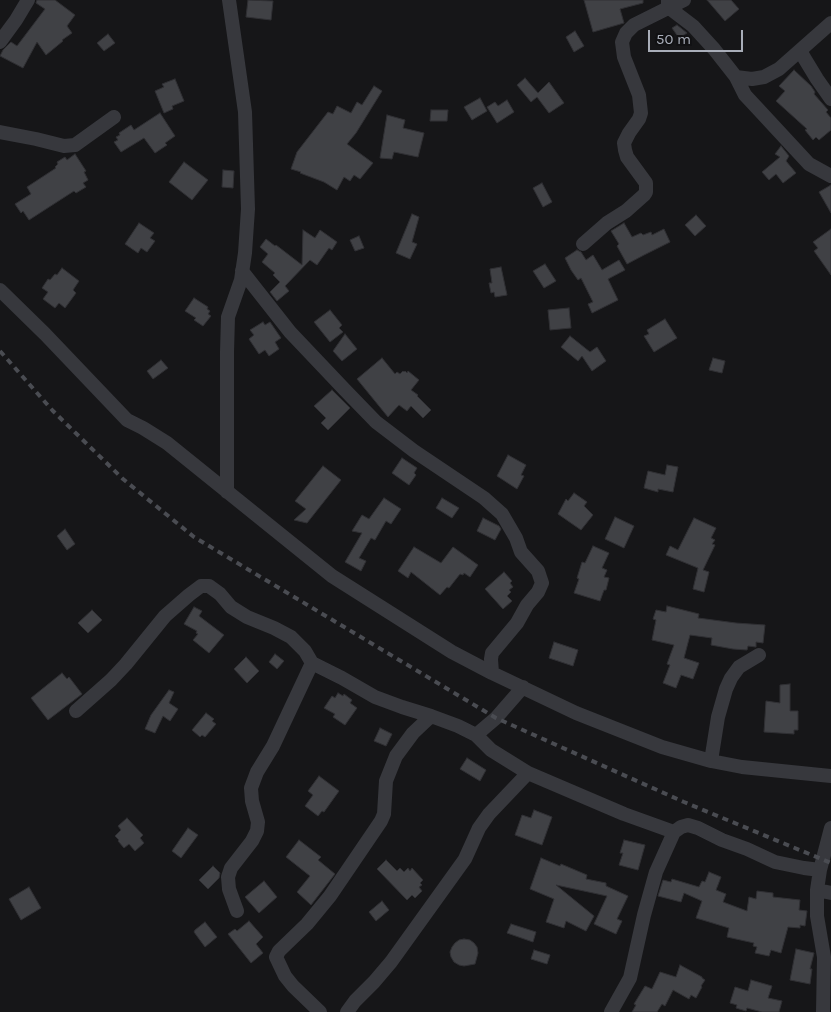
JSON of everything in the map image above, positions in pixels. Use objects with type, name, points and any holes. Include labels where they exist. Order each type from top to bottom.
[{"type":"street","points":[[0,42],[28,0]]},
{"type":"street","points":[[228,492],[228,317],[241,280],[248,209],[245,112],[229,0]]},
{"type":"street","points":[[583,244],[646,192],[646,184],[627,157],[624,144],[641,113],[639,95],[624,57],[622,42],[626,33],[634,25],[668,4],[684,0]]},
{"type":"street","points":[[668,4],[693,26],[714,49],[736,78],[745,94],[809,164],[831,176]]},
{"type":"street","points":[[736,78],[752,79],[764,77],[779,69],[831,23]]},
{"type":"street","points":[[800,51],[831,99]]},
{"type":"street","points":[[0,132],[64,146],[76,145],[114,117]]},
{"type":"street","points":[[242,271],[290,332],[376,422],[414,451],[484,498],[502,514],[516,538],[520,552],[538,571],[542,583],[538,592],[527,605],[517,623],[492,653],[492,673]]},
{"type":"street","points":[[0,290],[127,420],[167,443],[332,576],[452,652],[576,713],[662,747],[742,767],[831,776]]},
{"type":"street","points":[[76,711],[126,664],[165,616],[201,586],[209,586],[220,594],[231,607],[247,617],[291,637],[305,651],[312,664],[342,678],[375,697],[476,734],[492,750],[528,773],[624,814],[674,832]]},
{"type":"street","points":[[712,761],[718,717],[726,689],[731,678],[740,668],[760,655]]},
{"type":"street","points":[[237,911],[229,889],[228,877],[231,868],[252,841],[257,831],[258,822],[252,801],[251,788],[257,772],[273,746],[312,664]]},
{"type":"street","points":[[476,734],[496,718],[523,686]]},
{"type":"street","points":[[320,1012],[285,976],[276,957],[279,951],[307,924],[330,896],[381,821],[386,781],[396,756],[413,733],[431,716]]},
{"type":"street","points":[[347,1012],[391,962],[465,859],[479,828],[528,773]]},
{"type":"street","points":[[611,1012],[630,978],[656,872],[674,832],[681,826],[693,826],[775,862],[820,870]]},
{"type":"street","points":[[823,1012],[824,957],[817,916],[824,891],[820,870],[831,828]]},
{"type":"building","points":[[37,0],[55,0],[75,15],[67,26],[72,33],[46,55],[37,42],[23,68],[0,56],[11,42],[17,46],[45,9],[36,3]]},
{"type":"building","points":[[248,0],[273,1],[271,20],[246,17]]},
{"type":"building","points":[[584,0],[643,0],[643,3],[620,9],[624,23],[593,32]]},
{"type":"building","points":[[707,0],[731,0],[739,9],[725,21]]},
{"type":"building","points":[[677,25],[687,33],[679,38],[672,28]]},
{"type":"building","points":[[575,31],[584,46],[574,52],[566,37]]},
{"type":"building","points":[[108,34],[115,43],[104,51],[97,43]]},
{"type":"building","points":[[794,70],[811,86],[815,92],[814,94],[828,110],[826,112],[831,118],[831,130],[819,140],[816,137],[813,140],[805,130],[807,129],[776,101],[785,91],[779,86]]},
{"type":"building","points":[[525,78],[538,93],[549,82],[564,103],[549,113],[537,97],[531,102],[517,85]]},
{"type":"building","points":[[175,79],[184,101],[172,106],[173,109],[164,113],[155,91],[164,87],[162,84]]},
{"type":"building","points":[[374,86],[382,91],[347,144],[373,163],[360,179],[354,175],[350,181],[344,177],[337,190],[324,182],[291,169],[297,152],[328,112],[333,114],[337,106],[351,113],[357,102],[362,105]]},
{"type":"building","points":[[480,98],[487,111],[472,120],[464,107]]},
{"type":"building","points":[[507,100],[514,112],[497,123],[487,107],[495,102],[498,106]]},
{"type":"building","points":[[431,110],[448,110],[447,121],[430,121]]},
{"type":"building","points":[[160,113],[175,136],[165,143],[167,145],[155,153],[144,138],[121,152],[114,142],[118,140],[116,137],[120,135],[119,133],[131,125],[134,130]]},
{"type":"building","points":[[387,115],[405,120],[403,128],[424,133],[418,157],[394,152],[392,159],[380,158]]},
{"type":"building","points":[[781,146],[789,156],[786,161],[796,173],[783,183],[776,174],[769,180],[762,172],[780,157],[775,154]]},
{"type":"building","points":[[75,154],[86,171],[84,172],[88,180],[83,183],[86,187],[76,193],[74,191],[29,220],[15,204],[31,194],[27,187],[56,168],[57,162],[65,157],[67,160]]},
{"type":"building","points":[[184,162],[208,180],[192,200],[169,182]]},
{"type":"building","points":[[223,170],[234,171],[233,188],[222,187]]},
{"type":"building","points":[[542,183],[552,202],[543,207],[533,188]]},
{"type":"building","points":[[831,185],[831,213],[819,192]]},
{"type":"building","points":[[412,214],[419,217],[412,242],[417,244],[410,259],[396,253]]},
{"type":"building","points":[[696,215],[706,226],[695,236],[685,225]]},
{"type":"building","points":[[139,223],[154,233],[150,238],[155,241],[147,252],[141,248],[138,253],[125,244]]},
{"type":"building","points":[[624,223],[632,237],[641,233],[643,235],[651,232],[652,235],[664,229],[670,242],[627,264],[617,246],[619,244],[611,231]]},
{"type":"building","points":[[831,229],[831,275],[814,251],[818,248],[813,242]]},
{"type":"building","points":[[303,230],[315,238],[320,230],[337,242],[332,250],[329,248],[317,265],[310,260],[285,286],[289,291],[277,301],[270,292],[280,282],[273,275],[275,273],[262,262],[268,254],[260,247],[266,239],[302,265]]},
{"type":"building","points":[[359,236],[364,248],[355,251],[350,240]]},
{"type":"building","points":[[577,250],[581,252],[586,260],[593,255],[602,270],[619,260],[625,270],[608,279],[618,300],[592,313],[588,304],[593,302],[581,278],[578,280],[565,258]]},
{"type":"building","points":[[545,264],[556,281],[544,288],[533,271]]},
{"type":"building","points":[[501,267],[507,295],[495,297],[494,292],[491,293],[489,283],[492,283],[490,269]]},
{"type":"building","points":[[62,268],[79,281],[73,290],[76,293],[65,308],[59,303],[55,308],[43,299],[48,292],[42,288],[48,279],[50,280],[55,274],[57,275]]},
{"type":"building","points":[[194,298],[208,307],[207,309],[210,311],[208,314],[211,316],[203,326],[194,320],[196,318],[185,311]]},
{"type":"building","points":[[569,308],[571,328],[550,330],[548,310]]},
{"type":"building","points":[[330,310],[342,325],[339,328],[343,332],[330,342],[314,322]]},
{"type":"building","points":[[665,319],[677,338],[654,352],[644,336],[649,334],[647,330]]},
{"type":"building","points":[[263,322],[265,325],[270,322],[281,338],[275,342],[279,349],[269,356],[265,350],[259,354],[249,339],[254,335],[250,330]]},
{"type":"building","points":[[345,334],[357,349],[342,361],[333,351]]},
{"type":"building","points":[[570,336],[590,352],[597,347],[606,361],[592,371],[582,356],[578,361],[561,347]]},
{"type":"building","points":[[382,358],[395,374],[397,372],[400,374],[403,371],[407,373],[408,371],[419,380],[411,390],[431,410],[423,418],[411,406],[407,411],[399,405],[388,417],[357,379]]},
{"type":"building","points":[[713,358],[725,361],[722,373],[709,370]]},
{"type":"building","points":[[161,360],[168,368],[153,379],[147,371]]},
{"type":"building","points":[[332,390],[350,408],[328,430],[321,423],[326,418],[314,406]]},
{"type":"building","points":[[508,455],[526,465],[521,475],[524,476],[517,489],[497,476]]},
{"type":"building","points":[[402,458],[417,468],[414,473],[416,475],[409,485],[392,473]]},
{"type":"building","points":[[667,465],[678,467],[673,492],[658,489],[658,492],[644,488],[648,471],[665,475]]},
{"type":"building","points":[[323,466],[341,480],[307,523],[294,520],[306,509],[295,501]]},
{"type":"building","points":[[574,493],[587,502],[584,506],[593,515],[581,530],[558,514],[566,499],[568,501]]},
{"type":"building","points":[[384,498],[401,509],[391,524],[386,521],[375,540],[371,538],[359,558],[366,561],[361,571],[345,562],[362,533],[352,531],[362,515],[369,519]]},
{"type":"building","points":[[442,498],[459,508],[452,518],[436,508]]},
{"type":"building","points":[[615,517],[634,526],[624,548],[605,539]]},
{"type":"building","points":[[483,518],[499,526],[501,529],[495,540],[477,531]]},
{"type":"building","points":[[694,518],[716,528],[711,538],[715,540],[712,544],[715,545],[703,570],[709,572],[704,592],[693,589],[698,568],[666,555],[670,546],[678,550]]},
{"type":"building","points":[[65,529],[75,544],[67,550],[57,536]]},
{"type":"building","points":[[593,546],[609,553],[602,568],[607,570],[604,577],[609,578],[606,590],[604,590],[600,601],[574,593],[582,562],[585,563]]},
{"type":"building","points":[[414,547],[441,563],[453,547],[478,565],[470,577],[464,573],[463,575],[460,574],[449,588],[447,587],[440,595],[411,572],[408,578],[398,571]]},
{"type":"building","points":[[504,572],[512,581],[510,583],[513,587],[509,590],[511,592],[507,596],[512,601],[503,609],[485,589]]},
{"type":"building","points":[[667,606],[699,614],[698,618],[765,625],[763,643],[756,642],[756,647],[748,646],[747,650],[733,649],[711,645],[712,638],[690,635],[684,658],[699,663],[693,679],[681,675],[676,688],[663,683],[670,665],[667,664],[674,645],[652,640],[656,620],[653,619],[656,610],[666,612]]},
{"type":"building","points":[[194,607],[202,611],[199,616],[224,635],[209,653],[193,640],[198,634],[196,633],[197,631],[184,624]]},
{"type":"building","points":[[92,610],[102,620],[88,633],[78,623]]},
{"type":"building","points":[[554,642],[578,650],[573,666],[549,658]]},
{"type":"building","points":[[275,654],[284,661],[277,669],[269,662]]},
{"type":"building","points":[[246,657],[259,671],[247,683],[234,669]]},
{"type":"building","points":[[62,673],[67,679],[69,677],[82,694],[48,720],[31,698]]},
{"type":"building","points":[[790,684],[790,711],[798,711],[798,730],[794,730],[794,734],[764,732],[766,701],[780,703],[780,685]]},
{"type":"building","points":[[169,690],[174,692],[169,703],[178,709],[170,721],[163,716],[155,733],[145,729],[151,715]]},
{"type":"building","points":[[338,693],[343,696],[344,694],[352,700],[350,703],[357,708],[345,725],[333,717],[335,714],[324,708],[332,696],[335,698]]},
{"type":"building","points":[[206,713],[214,719],[212,721],[216,724],[205,737],[202,735],[200,737],[192,730]]},
{"type":"building","points":[[380,728],[392,734],[386,746],[374,741]]},
{"type":"building","points":[[467,758],[486,770],[480,781],[460,769]]},
{"type":"building","points":[[319,776],[339,791],[324,812],[322,811],[318,816],[305,806],[313,795],[308,791]]},
{"type":"building","points":[[534,810],[552,817],[542,845],[515,835],[522,815],[531,818]]},
{"type":"building","points":[[127,818],[143,835],[140,838],[144,843],[135,851],[129,844],[124,848],[115,836],[121,830],[118,826]]},
{"type":"building","points":[[188,828],[198,835],[181,858],[172,851]]},
{"type":"building","points":[[299,840],[321,857],[318,860],[335,874],[311,905],[297,892],[310,876],[286,857]]},
{"type":"building","points":[[624,840],[645,845],[638,870],[619,865],[623,853],[620,853]]},
{"type":"building","points":[[541,858],[587,875],[586,879],[606,883],[606,886],[628,896],[617,919],[622,921],[616,934],[594,924],[607,896],[556,885],[594,916],[586,931],[566,921],[564,928],[546,922],[554,899],[530,889]]},
{"type":"building","points":[[386,860],[397,871],[400,868],[404,872],[408,868],[410,871],[412,868],[423,880],[420,883],[422,885],[419,887],[422,891],[415,898],[412,895],[407,900],[377,869]]},
{"type":"building","points":[[213,866],[220,873],[219,878],[208,889],[199,880]]},
{"type":"building","points":[[709,872],[721,877],[716,890],[726,894],[723,902],[747,911],[749,897],[756,899],[757,891],[773,893],[773,897],[800,900],[799,910],[807,911],[805,926],[800,925],[800,928],[788,927],[781,953],[771,950],[769,956],[755,953],[757,947],[753,946],[754,943],[727,937],[729,928],[696,918],[702,901],[684,893],[681,902],[658,896],[663,880],[671,882],[672,879],[699,887],[702,881],[705,882]]},
{"type":"building","points":[[264,881],[277,897],[259,913],[245,897]]},
{"type":"building","points":[[29,887],[41,908],[21,920],[9,899]]},
{"type":"building","points":[[382,901],[389,910],[376,921],[369,912]]},
{"type":"building","points":[[249,921],[263,937],[256,944],[263,953],[251,963],[228,934],[235,929],[237,931]]},
{"type":"building","points":[[205,922],[217,937],[205,947],[194,932]]},
{"type":"building","points":[[511,924],[536,932],[533,942],[507,933]]},
{"type":"building","points":[[459,940],[470,940],[477,947],[478,953],[475,964],[459,965],[451,957],[452,947]]},
{"type":"building","points":[[796,949],[814,953],[810,969],[812,969],[810,984],[790,980]]},
{"type":"building","points":[[534,950],[550,955],[547,964],[531,959]]},
{"type":"building","points":[[680,965],[705,980],[696,998],[691,995],[689,999],[673,990],[665,1006],[662,1004],[657,1012],[632,1012],[636,1005],[634,1004],[645,986],[652,989],[660,972],[676,977]]},
{"type":"building","points":[[751,980],[772,986],[768,998],[782,1001],[779,1012],[762,1012],[747,1008],[746,1011],[736,1008],[737,1005],[730,1003],[735,987],[748,991]]},
{"type":"railway","points":[[0,351],[53,411],[123,479],[194,537],[496,718],[684,802],[831,863]]}]
